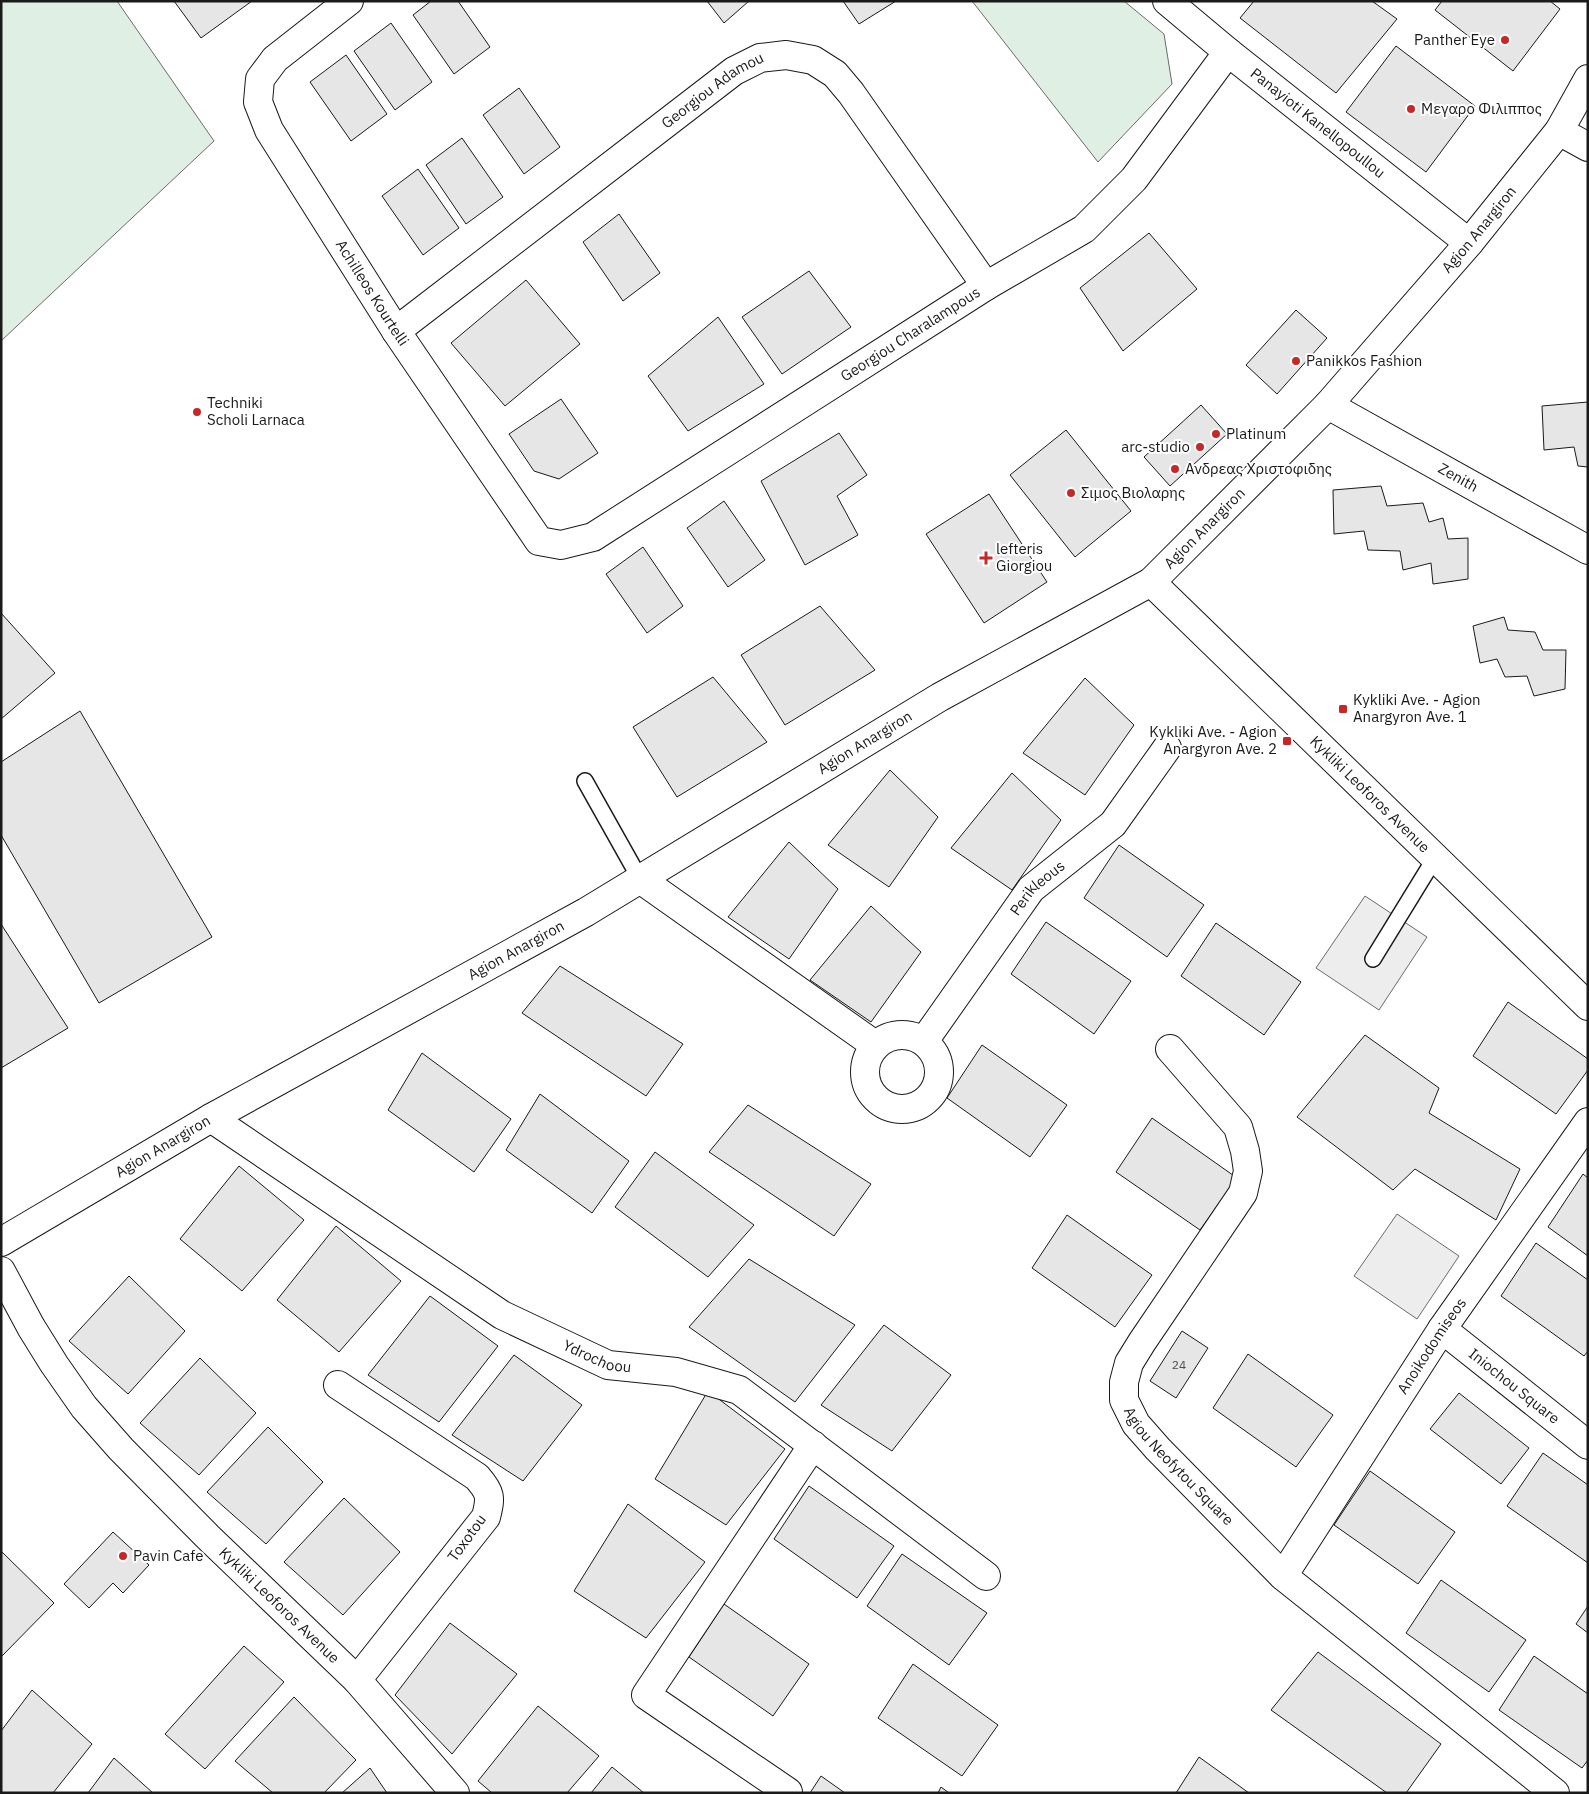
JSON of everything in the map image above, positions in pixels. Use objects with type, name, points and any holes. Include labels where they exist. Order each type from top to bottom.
[{"type":"street","name":"Achilleos Kourtelli","points":[[349,1],[275,58],[260,79],[258,102],[269,130],[396,331],[539,541]]},
{"type":"street","name":"Panayioti Kanellopoullou","points":[[1167,1],[1228,52],[1469,243]]},
{"type":"street","name":"Georgiou Charalampous","points":[[539,541],[561,545],[592,537],[986,286],[1084,229],[1134,179],[1228,52]]},
{"type":"street","name":"Georgiou Adamou","points":[[396,331],[734,71],[760,58],[786,55],[813,60],[836,74],[986,286]]},
{"type":"street","name":"Agion Anargiron","points":[[1,1242],[211,1118],[586,912],[940,697],[1150,582],[1328,405],[1469,243],[1559,131],[1588,79]]},
{"type":"street","points":[[1559,131],[1588,148]]},
{"type":"street","name":"Zenith","points":[[1328,405],[1588,550]]},
{"type":"street","name":"Kykliki Leoforos Avenue","points":[[1150,582],[1588,1006]]},
{"type":"street","name":"Perikleous","points":[[924,1041],[1030,890],[1113,824],[1167,748]]},
{"type":"street","points":[[640,879],[875,1045]]},
{"type":"street","points":[[898,1034],[924,1041],[937,1059],[939,1071],[938,1082],[933,1093],[925,1102],[915,1107],[892,1108],[880,1102],[871,1093],[865,1081],[864,1068],[868,1056],[875,1045],[886,1038],[898,1034]]},
{"type":"street","name":"Agiou Neofytou Square","points":[[1170,1049],[1238,1127],[1245,1151],[1248,1171],[1243,1192],[1129,1364],[1124,1382],[1124,1400],[1136,1424],[1158,1449],[1283,1576],[1555,1793]]},
{"type":"street","name":"Ydrochoou","points":[[211,1118],[502,1315],[608,1365],[676,1372],[739,1390],[986,1576]]},
{"type":"street","name":"Anoikodomiseos","points":[[1283,1576],[1442,1329],[1588,1122]]},
{"type":"street","name":"Kykliki Leoforos Avenue","points":[[1,1271],[30,1327],[84,1407],[121,1449],[208,1537],[357,1680],[455,1793]]},
{"type":"street","name":"Iniochou Square","points":[[1442,1329],[1588,1445]]},
{"type":"street","name":"Toxotou","points":[[338,1385],[477,1477],[488,1490],[490,1501],[486,1517],[357,1680]]},
{"type":"street","points":[[788,1792],[646,1695],[813,1445]]},
{"type":"lane","points":[[585,781],[640,879]]},
{"type":"lane","points":[[1373,959],[1435,858]]},
{"type":"green space","points":[[1,1],[117,1],[214,141],[1,341]]},
{"type":"green space","points":[[972,1],[1124,1],[1164,34],[1172,84],[1098,162]]},
{"type":"shaded area","points":[[1365,896],[1427,937],[1379,1010],[1316,968]]},
{"type":"shaded area","points":[[1397,1214],[1459,1256],[1417,1319],[1354,1276]]},
{"type":"building","points":[[174,1],[252,1],[201,38]]},
{"type":"building","points":[[431,1],[458,1],[490,47],[454,74],[413,15]]},
{"type":"building","points":[[707,1],[749,1],[724,23]]},
{"type":"building","points":[[843,1],[896,1],[859,24]]},
{"type":"building","points":[[1254,1],[1372,1],[1397,19],[1336,93],[1240,18]]},
{"type":"building","name":"Panther Eye","points":[[1442,1],[1550,1],[1560,9],[1513,71],[1435,10]]},
{"type":"building","points":[[391,23],[432,82],[395,110],[354,51]]},
{"type":"building","name":"Μεγαρο Φιλιππος","points":[[1396,46],[1475,106],[1426,172],[1346,112]]},
{"type":"building","points":[[346,55],[387,114],[351,141],[310,82]]},
{"type":"building","points":[[519,88],[560,147],[524,174],[483,115]]},
{"type":"building","points":[[462,138],[503,197],[466,224],[426,165]]},
{"type":"building","points":[[418,169],[459,228],[423,255],[382,196]]},
{"type":"building","points":[[619,214],[660,273],[623,301],[583,242]]},
{"type":"building","points":[[1149,233],[1197,289],[1123,351],[1080,288]]},
{"type":"building","points":[[809,271],[851,327],[782,374],[742,317]]},
{"type":"building","points":[[526,280],[580,344],[505,406],[451,343]]},
{"type":"building","points":[[1296,310],[1327,338],[1277,394],[1246,365]]},
{"type":"building","points":[[718,317],[764,384],[688,431],[648,376]]},
{"type":"building","points":[[561,399],[598,453],[559,479],[534,471],[509,434]]},
{"type":"building","points":[[1588,402],[1588,467],[1578,466],[1574,447],[1544,450],[1542,406]]},
{"type":"building","points":[[1201,405],[1227,434],[1170,486],[1144,457]]},
{"type":"building","name":"Σιμος Βιολαρης","points":[[1066,430],[1131,511],[1075,557],[1010,475]]},
{"type":"building","points":[[839,433],[867,475],[837,496],[858,535],[805,565],[761,481]]},
{"type":"building","points":[[1381,486],[1387,506],[1423,503],[1429,522],[1443,518],[1448,539],[1468,538],[1468,579],[1433,584],[1431,563],[1403,570],[1400,551],[1368,550],[1364,531],[1334,534],[1333,490]]},
{"type":"building","name":"lefteris Giorgiou","points":[[989,494],[1047,582],[984,623],[926,534]]},
{"type":"building","points":[[724,501],[765,560],[728,587],[687,528]]},
{"type":"building","points":[[643,547],[683,606],[647,633],[606,574]]},
{"type":"building","points":[[820,606],[875,670],[785,725],[741,655]]},
{"type":"building","points":[[1,613],[55,673],[1,719]]},
{"type":"building","points":[[1504,617],[1508,630],[1535,632],[1543,650],[1566,650],[1565,689],[1534,696],[1527,676],[1505,677],[1497,659],[1480,663],[1473,626]]},
{"type":"building","points":[[713,677],[767,742],[677,797],[633,727]]},
{"type":"building","points":[[1085,678],[1134,725],[1085,795],[1023,753]]},
{"type":"building","points":[[80,711],[212,937],[99,1003],[1,835],[1,762]]},
{"type":"building","points":[[890,770],[938,817],[889,887],[828,845]]},
{"type":"building","points":[[1012,773],[1061,820],[1012,890],[951,848]]},
{"type":"building","points":[[789,842],[838,889],[789,959],[728,917]]},
{"type":"building","points":[[1119,845],[1204,905],[1167,957],[1084,898]]},
{"type":"building","points":[[871,906],[921,952],[871,1022],[810,980]]},
{"type":"building","points":[[1046,922],[1131,981],[1094,1034],[1011,974]]},
{"type":"building","points":[[1216,923],[1301,982],[1264,1035],[1181,976]]},
{"type":"building","points":[[1,924],[68,1028],[1,1068]]},
{"type":"building","points":[[560,966],[683,1044],[646,1096],[522,1013]]},
{"type":"building","points":[[1508,1002],[1588,1059],[1588,1070],[1556,1114],[1473,1056]]},
{"type":"building","points":[[1365,1035],[1439,1088],[1429,1113],[1520,1169],[1496,1220],[1415,1169],[1393,1190],[1297,1117]]},
{"type":"building","points":[[982,1045],[1067,1105],[1030,1157],[947,1098]]},
{"type":"building","points":[[422,1053],[511,1119],[474,1172],[388,1110]]},
{"type":"building","points":[[540,1094],[629,1161],[592,1213],[506,1150]]},
{"type":"building","points":[[748,1105],[871,1184],[834,1236],[709,1152]]},
{"type":"building","points":[[1152,1118],[1237,1178],[1200,1230],[1116,1172]]},
{"type":"building","points":[[655,1152],[754,1225],[708,1277],[615,1207]]},
{"type":"building","points":[[239,1166],[304,1220],[242,1291],[180,1239]]},
{"type":"building","points":[[1583,1174],[1588,1178],[1588,1256],[1548,1227]]},
{"type":"building","points":[[1067,1215],[1152,1275],[1115,1327],[1032,1268]]},
{"type":"building","points":[[336,1226],[401,1281],[339,1352],[277,1300]]},
{"type":"building","points":[[1536,1243],[1588,1280],[1588,1351],[1584,1356],[1501,1296]]},
{"type":"building","points":[[749,1259],[855,1325],[795,1402],[689,1327]]},
{"type":"building","points":[[129,1276],[185,1331],[128,1394],[69,1341]]},
{"type":"building","points":[[430,1296],[498,1346],[439,1422],[368,1375]]},
{"type":"building","points":[[884,1325],[951,1375],[892,1451],[821,1405]]},
{"type":"building","points":[[1182,1331],[1208,1348],[1176,1398],[1150,1381]]},
{"type":"building","points":[[1248,1354],[1333,1415],[1296,1467],[1213,1408]]},
{"type":"building","points":[[514,1355],[582,1405],[523,1481],[452,1435]]},
{"type":"building","points":[[200,1358],[256,1413],[199,1475],[140,1423]]},
{"type":"building","points":[[708,1391],[785,1449],[726,1525],[655,1479]]},
{"type":"building","points":[[1459,1393],[1529,1448],[1501,1484],[1430,1429]]},
{"type":"building","points":[[268,1427],[323,1482],[266,1544],[207,1492]]},
{"type":"building","points":[[1543,1453],[1588,1485],[1588,1563],[1507,1506]]},
{"type":"building","points":[[1370,1471],[1455,1532],[1418,1584],[1334,1525]]},
{"type":"building","points":[[809,1486],[894,1546],[857,1598],[774,1539]]},
{"type":"building","points":[[344,1498],[400,1552],[343,1615],[284,1562]]},
{"type":"building","points":[[628,1504],[705,1562],[646,1638],[574,1591]]},
{"type":"building","points":[[113,1532],[149,1565],[123,1593],[113,1583],[89,1608],[64,1584]]},
{"type":"building","points":[[1,1551],[54,1603],[1,1657]]},
{"type":"building","points":[[902,1554],[987,1613],[949,1665],[867,1606]]},
{"type":"building","points":[[1441,1580],[1526,1640],[1489,1692],[1406,1633]]},
{"type":"building","points":[[724,1604],[809,1664],[773,1716],[689,1657]]},
{"type":"building","points":[[1588,1606],[1588,1633],[1576,1624]]},
{"type":"building","points":[[450,1623],[517,1674],[452,1754],[395,1695]]},
{"type":"building","points":[[244,1646],[284,1682],[205,1769],[165,1734]]},
{"type":"building","points":[[1318,1652],[1441,1744],[1406,1793],[1387,1793],[1271,1710]]},
{"type":"building","points":[[1534,1656],[1588,1694],[1588,1760],[1582,1768],[1499,1710]]},
{"type":"building","points":[[913,1664],[998,1725],[962,1776],[878,1718]]},
{"type":"building","points":[[32,1690],[92,1744],[53,1793],[1,1793],[1,1731]]},
{"type":"building","points":[[294,1697],[356,1760],[324,1793],[273,1793],[235,1761]]},
{"type":"building","points":[[538,1706],[599,1756],[567,1793],[492,1793],[478,1781]]},
{"type":"building","points":[[1199,1757],[1249,1793],[1176,1793]]},
{"type":"building","points":[[114,1758],[153,1793],[88,1793]]},
{"type":"building","points":[[612,1767],[644,1793],[591,1793]]},
{"type":"building","points":[[370,1768],[387,1793],[342,1793]]},
{"type":"building","points":[[821,1776],[845,1793],[810,1793]]},
{"type":"building","points":[[941,1787],[949,1793],[938,1793]]},
{"type":"place","name":"Panther Eye","points":[[1505,40]]},
{"type":"place","name":"Μεγαρο Φιλιππος","points":[[1411,109]]},
{"type":"place","name":"Panikkos Fashion","points":[[1296,361]]},
{"type":"place","name":"Techniki Scholi Larnaca","points":[[197,412]]},
{"type":"place","name":"Platinum","points":[[1216,434]]},
{"type":"place","name":"arc-studio","points":[[1200,447]]},
{"type":"place","name":"Ανδρεας Χριστοφιδης","points":[[1175,469]]},
{"type":"place","name":"Σιμος Βιολαρης","points":[[1071,493]]},
{"type":"place","name":"lefteris Giorgiou","points":[[986,558]]},
{"type":"place","name":"Kykliki Ave. - Agion Anargyron Ave. 1","points":[[1343,709]]},
{"type":"place","name":"Kykliki Ave. - Agion Anargyron Ave. 2","points":[[1287,741]]},
{"type":"place","name":"Pavin Cafe","points":[[123,1556]]}]
